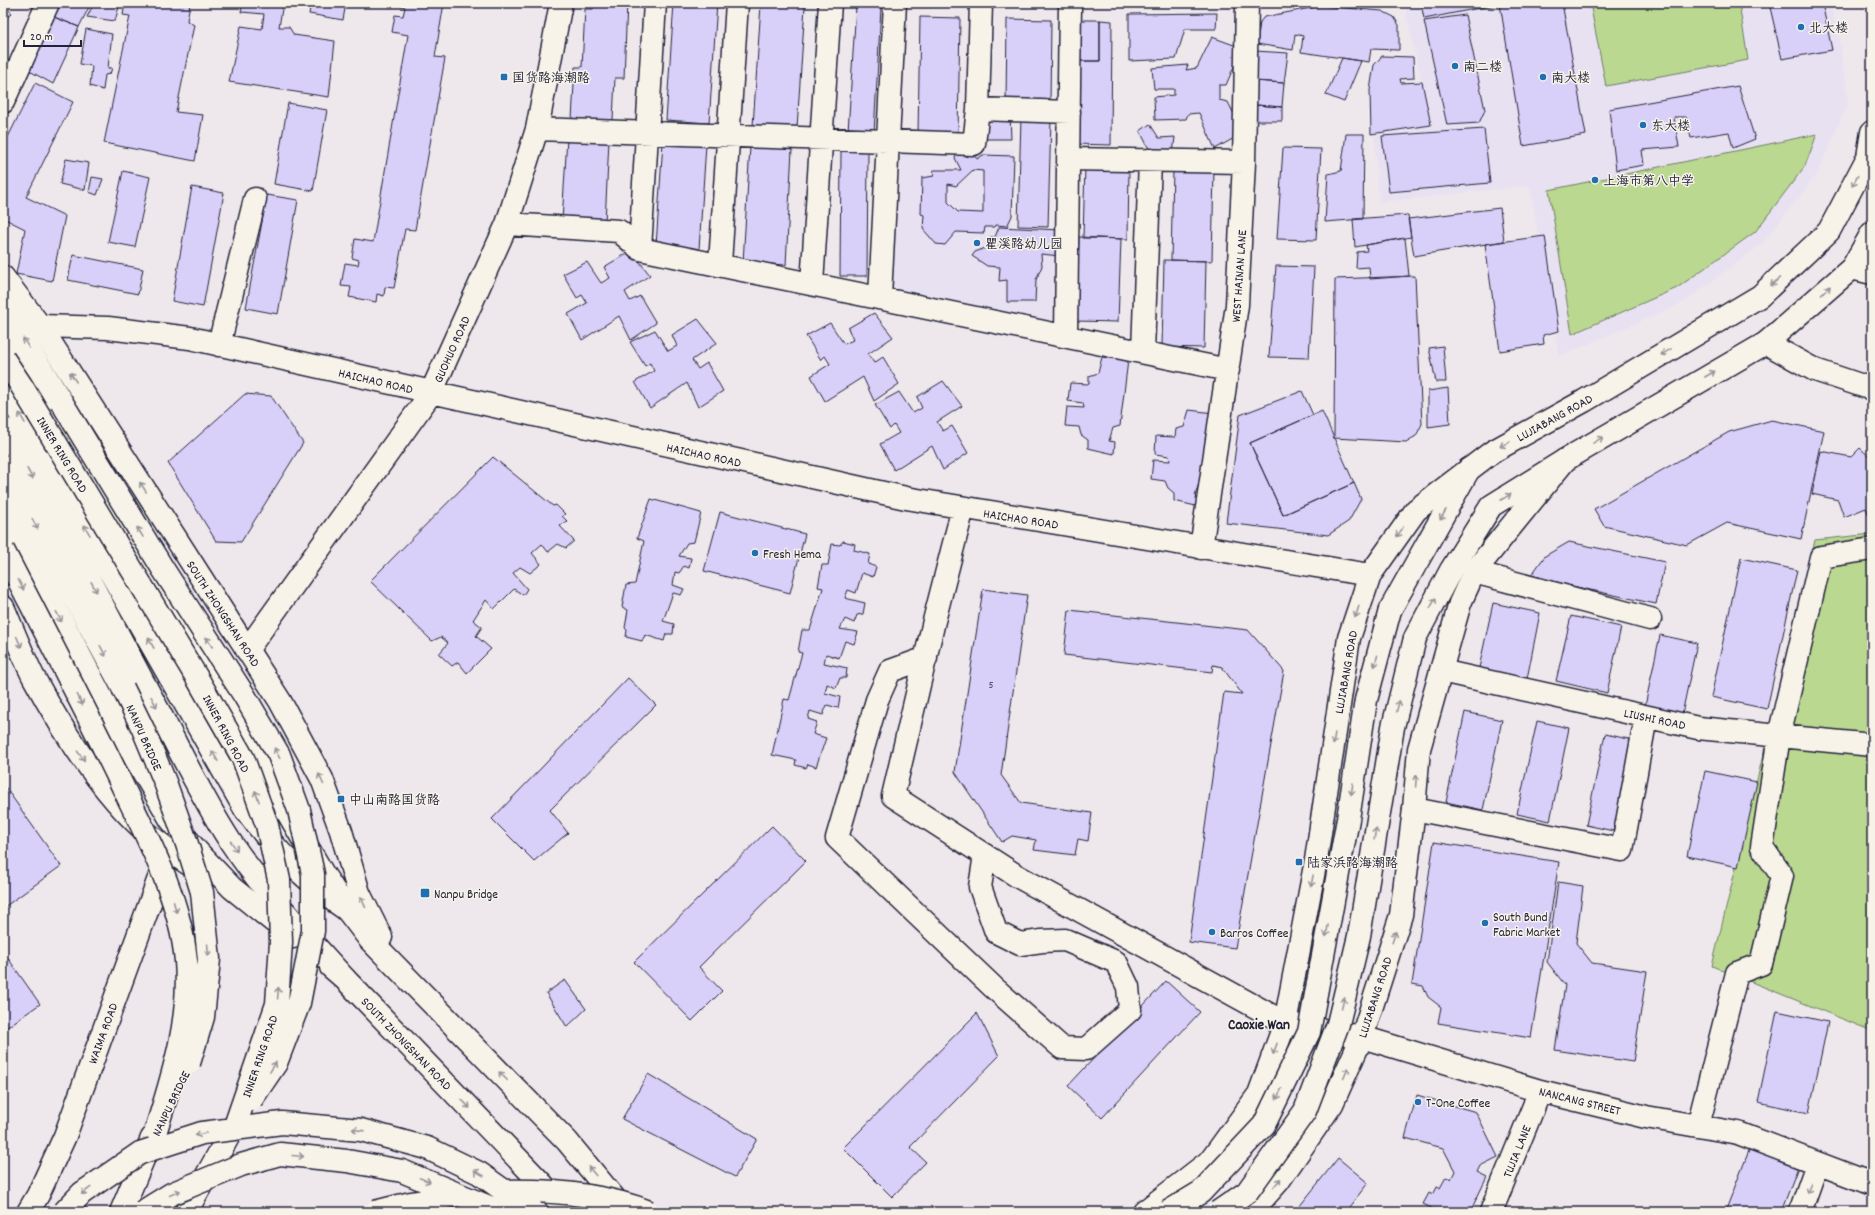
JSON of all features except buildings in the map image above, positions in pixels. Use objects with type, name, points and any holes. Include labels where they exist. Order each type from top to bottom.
[{"type":"main road","name":"GUOHUO ROAD","points":[[248,650],[431,393],[508,224],[537,129],[561,3]]},
{"type":"main road","points":[[640,249],[655,3]]},
{"type":"main road","points":[[720,264],[737,3]]},
{"type":"main road","points":[[812,284],[830,3]]},
{"type":"main road","points":[[880,297],[895,3]]},
{"type":"main road","points":[[537,129],[974,144],[978,109],[981,3]]},
{"type":"main road","points":[[1066,336],[1070,3]]},
{"type":"main road","name":"WEST HAINAN LANE","points":[[1201,548],[1237,305],[1244,162],[1247,3]]},
{"type":"main road","points":[[3,102],[39,8]]},
{"type":"main road","points":[[978,109],[1069,112]]},
{"type":"main road","name":"LUJIABANG ROAD","points":[[1144,1212],[1211,1160],[1259,1094],[1285,1023],[1316,860],[1349,638],[1370,575],[1416,510],[1492,452],[1584,401],[1760,296],[1829,232],[1868,157],[1872,132]]},
{"type":"main road","points":[[1069,158],[1244,162]]},
{"type":"main road","points":[[1143,352],[1150,160]]},
{"type":"main road","points":[[220,345],[255,199]]},
{"type":"main road","points":[[508,224],[619,231],[640,249],[720,264],[1228,370]]},
{"type":"main road","name":"LUJIABANG ROAD","points":[[1251,1212],[1278,1182],[1332,1104],[1362,1037],[1401,915],[1414,809],[1419,749],[1460,602],[1474,572],[1565,460],[1766,343],[1862,271],[1872,233]]},
{"type":"main road","name":"SOUTH ZHONGSHAN ROAD","points":[[3,277],[40,326],[280,701],[319,773],[342,831],[359,893],[373,924],[402,973]]},
{"type":"main road","points":[[3,306],[163,569],[244,696],[279,755],[299,810],[313,874],[313,931],[299,1003],[276,1063],[236,1123]]},
{"type":"main road","name":"HAICHAO ROAD","points":[[40,326],[108,328],[190,338],[906,498],[1370,575]]},
{"type":"main road","name":"SOUTH ZHONGSHAN ROAD","points":[[3,334],[187,638],[322,872],[347,910],[370,940],[567,1141],[625,1212]]},
{"type":"main road","points":[[1766,343],[1815,370],[1872,389]]},
{"type":"main road","name":"INNER RING ROAD","points":[[3,358],[21,385],[122,552],[243,758],[267,825],[279,880],[281,942],[277,1004],[236,1123],[186,1212]]},
{"type":"main road","points":[[3,384],[234,790],[254,821],[280,852],[311,884],[347,910]]},
{"type":"main road","points":[[3,428],[22,459],[104,606],[229,840],[261,884],[345,979]]},
{"type":"main road","points":[[1218,1212],[1247,1192],[1305,1111],[1338,1024],[1359,936],[1393,727],[1415,638],[1451,570],[1491,506],[1565,460]]},
{"type":"main road","name":"NANPU BRIDGE","points":[[3,466],[123,688],[143,729],[165,782],[202,892],[207,926],[209,959],[203,1016],[186,1072],[156,1130],[121,1212]]},
{"type":"main road","points":[[1168,1212],[1201,1192],[1264,1125],[1309,1032],[1348,819],[1366,700],[1390,610],[1469,469]]},
{"type":"main road","name":"SOUTH ZHONGSHAN ROAD","points":[[3,508],[117,727],[171,820],[196,851],[232,888],[345,979],[569,1212]]},
{"type":"main road","points":[[963,508],[926,658],[890,671],[877,700],[837,838],[993,987],[1062,1048],[1086,1049],[1130,1010],[1128,986],[1116,962],[1065,940],[1020,944],[996,932],[980,887],[985,856]]},
{"type":"main road","points":[[1698,1126],[1737,973],[1761,964],[1782,876],[1762,847],[1779,736],[1822,557],[1872,549]]},
{"type":"main road","points":[[3,550],[148,838],[173,897],[182,931],[186,970],[186,1004],[182,1040],[156,1130]]},
{"type":"main road","points":[[1474,572],[1650,619]]},
{"type":"main road","name":"SOUTH ZHONGSHAN ROAD","points":[[3,607],[33,675],[57,720],[77,750],[124,811],[155,840],[207,876],[232,888]]},
{"type":"main road","name":"NANCANG STREET","points":[[926,658],[893,796],[1023,880],[1285,1023],[1362,1037],[1540,1091],[1646,1117],[1738,1133],[1872,1184]]},
{"type":"main road","name":"LIUSHI ROAD","points":[[1441,671],[1698,728],[1872,745]]},
{"type":"main road","points":[[1414,809],[1622,850],[1646,717]]},
{"type":"main road","points":[[117,727],[170,850]]},
{"type":"main road","name":"WAIMA ROAD","points":[[28,1212],[38,1195],[65,1136],[170,850]]},
{"type":"main road","name":"TUJIA LANE","points":[[1491,1212],[1540,1091]]},
{"type":"main road","name":"NANPU BRIDGE","points":[[64,1212],[82,1193],[140,1153],[202,1133],[282,1123],[361,1130],[427,1148],[479,1173],[534,1212]]},
{"type":"main road","points":[[142,1212],[178,1191],[240,1165],[280,1154],[346,1161],[402,1171],[501,1212]]},
{"type":"main road","points":[[1800,1212],[1817,1164]]},
{"type":"main road","points":[[375,1212],[411,1203],[480,1192],[531,1190],[582,1195],[636,1207],[649,1212]]},
{"type":"shaded area","name":"上海市第八中学","points":[[1404,3],[1830,3],[1839,34],[1848,103],[1817,174],[1762,244],[1684,302],[1559,357],[1530,186],[1379,202],[1374,134],[1431,125]]},
{"type":"shaded area","name":"瞿溪路幼儿园","points":[[1014,149],[1012,227],[1061,230],[1060,324],[890,289],[899,152]]},
{"type":"green space","points":[[1590,3],[1739,3],[1748,60],[1606,86]]},
{"type":"green space","points":[[1817,134],[1805,166],[1755,232],[1677,288],[1572,334],[1549,190]]},
{"type":"green space","points":[[1872,534],[1872,1031],[1712,966],[1815,540]]},
{"type":"place","name":"北大楼","points":[[1801,27]]},
{"type":"place","name":"南二楼","points":[[1455,66]]},
{"type":"place","name":"国货路海潮路","points":[[504,77]]},
{"type":"place","name":"南大楼","points":[[1543,77]]},
{"type":"place","name":"东大楼","points":[[1643,125]]},
{"type":"place","name":"上海市第八中学","points":[[1595,180]]},
{"type":"place","name":"瞿溪路幼儿园","points":[[977,243]]},
{"type":"place","name":"Fresh Hema","points":[[755,553]]},
{"type":"place","name":"中山南路国货路","points":[[341,799]]},
{"type":"place","name":"陆家浜路海潮路","points":[[1299,862]]},
{"type":"place","name":"Nanpu Bridge","points":[[425,893]]},
{"type":"place","name":"South Bund Fabric Market","points":[[1485,923]]},
{"type":"place","name":"Barros Coffee","points":[[1212,932]]},
{"type":"place","name":"T-One Coffee","points":[[1418,1102]]},
{"type":"district","name":"Caoxie Wan","points":[[1259,1024]]}]
